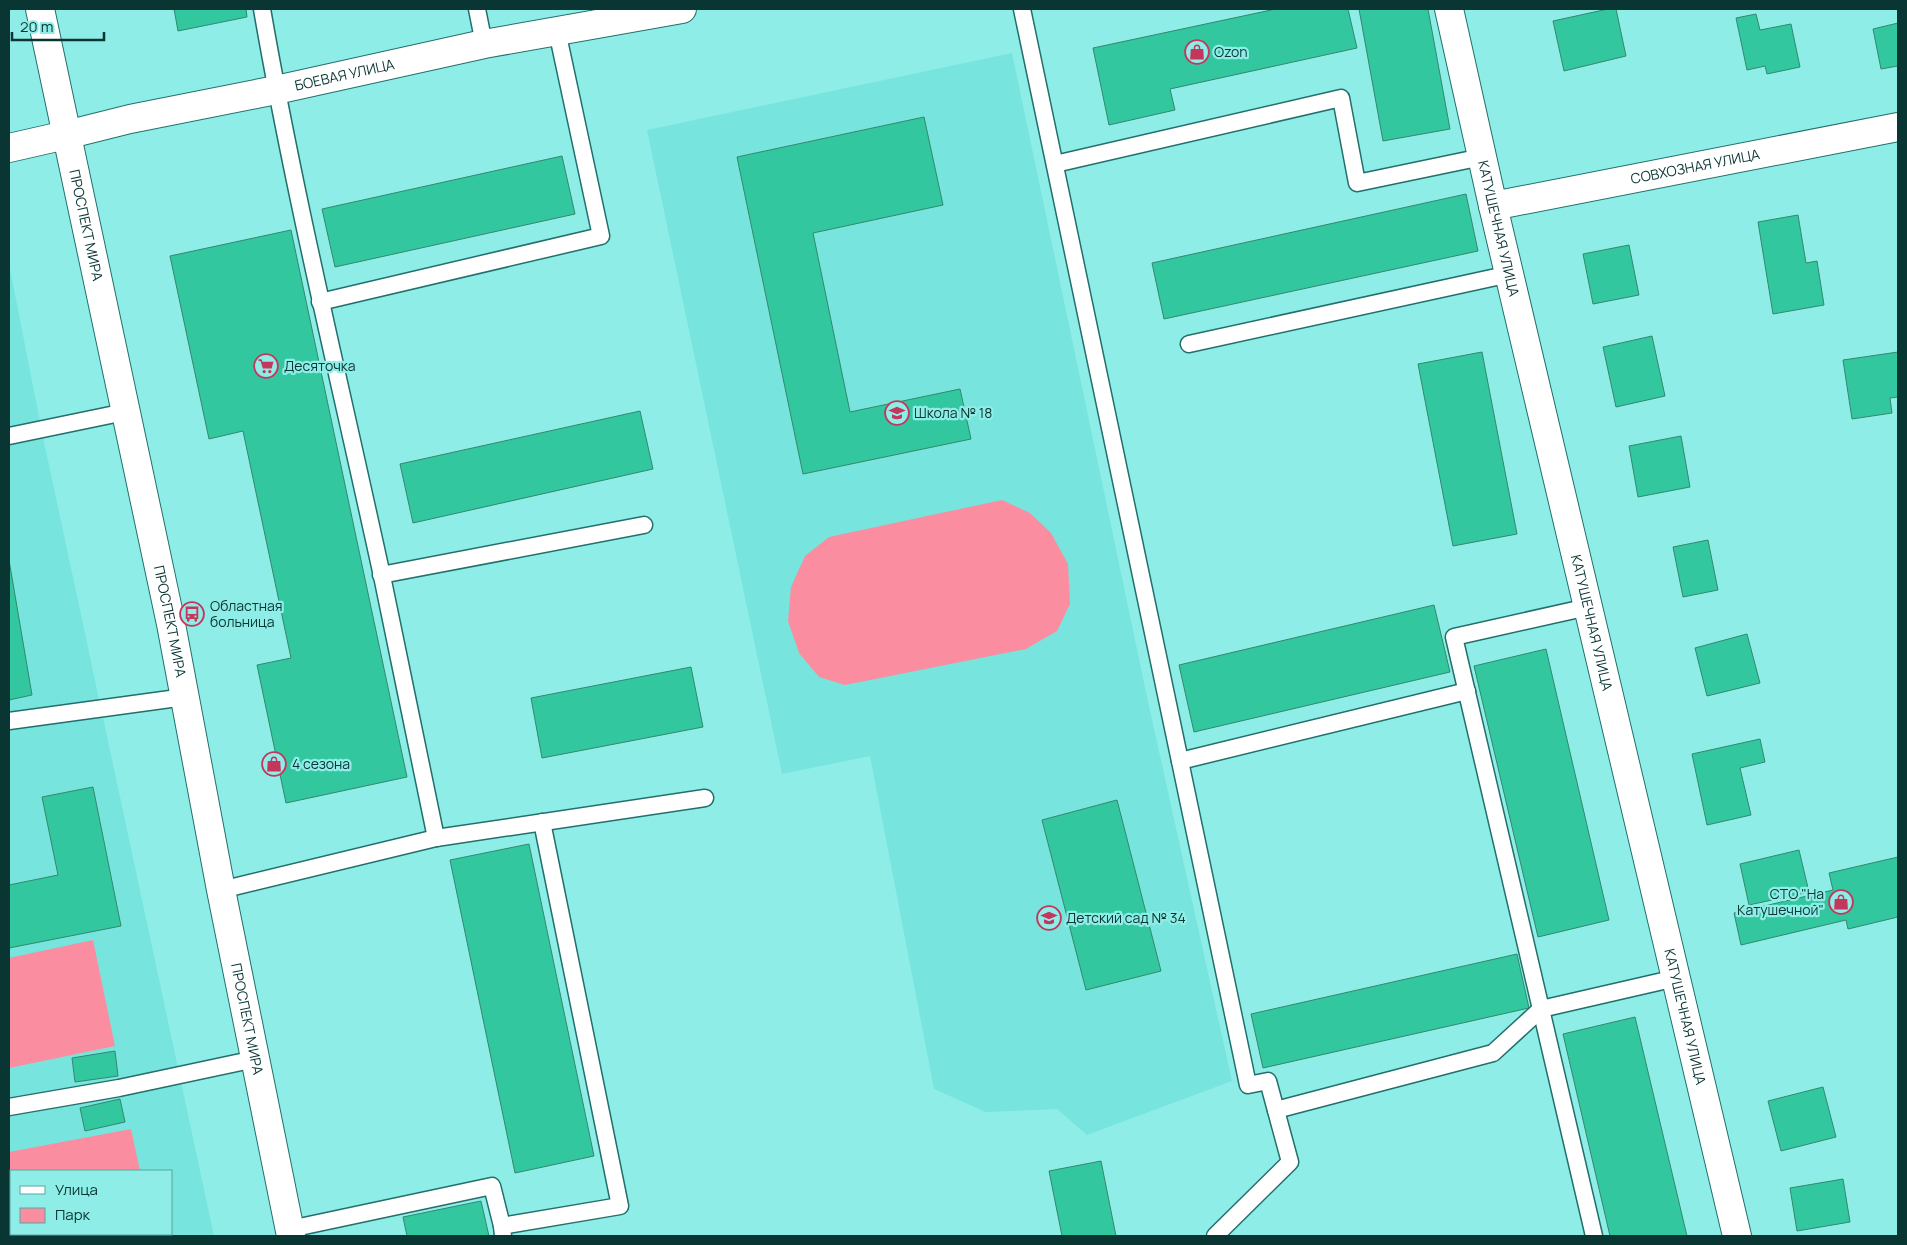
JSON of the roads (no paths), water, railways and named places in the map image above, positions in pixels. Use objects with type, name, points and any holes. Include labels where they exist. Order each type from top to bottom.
[{"type":"street","name":"ПРОСПЕКТ МИРА","points":[[40,9],[169,614],[221,890],[291,1233]]},
{"type":"street","name":"БОЕВАЯ УЛИЦА","points":[[9,148],[130,119],[276,90],[484,44],[682,9]]},
{"type":"street","name":"КАТУШЕЧНАЯ УЛИЦА","points":[[1449,9],[1493,206],[1737,1236]]},
{"type":"street","name":"СОВХОЗНАЯ УЛИЦА","points":[[1493,206],[1898,127]]},
{"type":"lane","points":[[262,9],[276,90],[320,302],[382,576],[436,838]]},
{"type":"lane","points":[[477,9],[484,44]]},
{"type":"lane","points":[[1022,9],[1248,1085],[1268,1081],[1290,1162],[1216,1236]]},
{"type":"lane","points":[[320,302],[601,236],[557,31]]},
{"type":"lane","points":[[1055,164],[1341,98],[1357,183],[1482,157]]},
{"type":"lane","points":[[1189,344],[1510,274]]},
{"type":"lane","points":[[9,436],[125,412]]},
{"type":"lane","points":[[382,576],[644,525]]},
{"type":"lane","points":[[1588,607],[1454,637],[1594,1236]]},
{"type":"lane","points":[[1180,761],[1467,691]]},
{"type":"lane","points":[[9,721],[185,697]]},
{"type":"lane","points":[[221,890],[436,838],[705,798]]},
{"type":"lane","points":[[291,1233],[492,1186],[502,1231],[620,1206],[542,822]]},
{"type":"lane","points":[[1276,1110],[1493,1052],[1541,1009],[1676,978]]},
{"type":"lane","points":[[9,1107],[119,1088],[255,1059]]},
{"type":"place","name":"Ozon","points":[[1197,52]]},
{"type":"place","name":"Десяточка","points":[[266,366]]},
{"type":"place","name":"Школа № 18","points":[[897,413]]},
{"type":"place","name":"Областная больница","points":[[192,614]]},
{"type":"place","name":"4 сезона","points":[[274,764]]},
{"type":"place","name":"СТО \"На Катушечной\"","points":[[1841,902]]},
{"type":"place","name":"Детский сад № 34","points":[[1049,918]]}]
